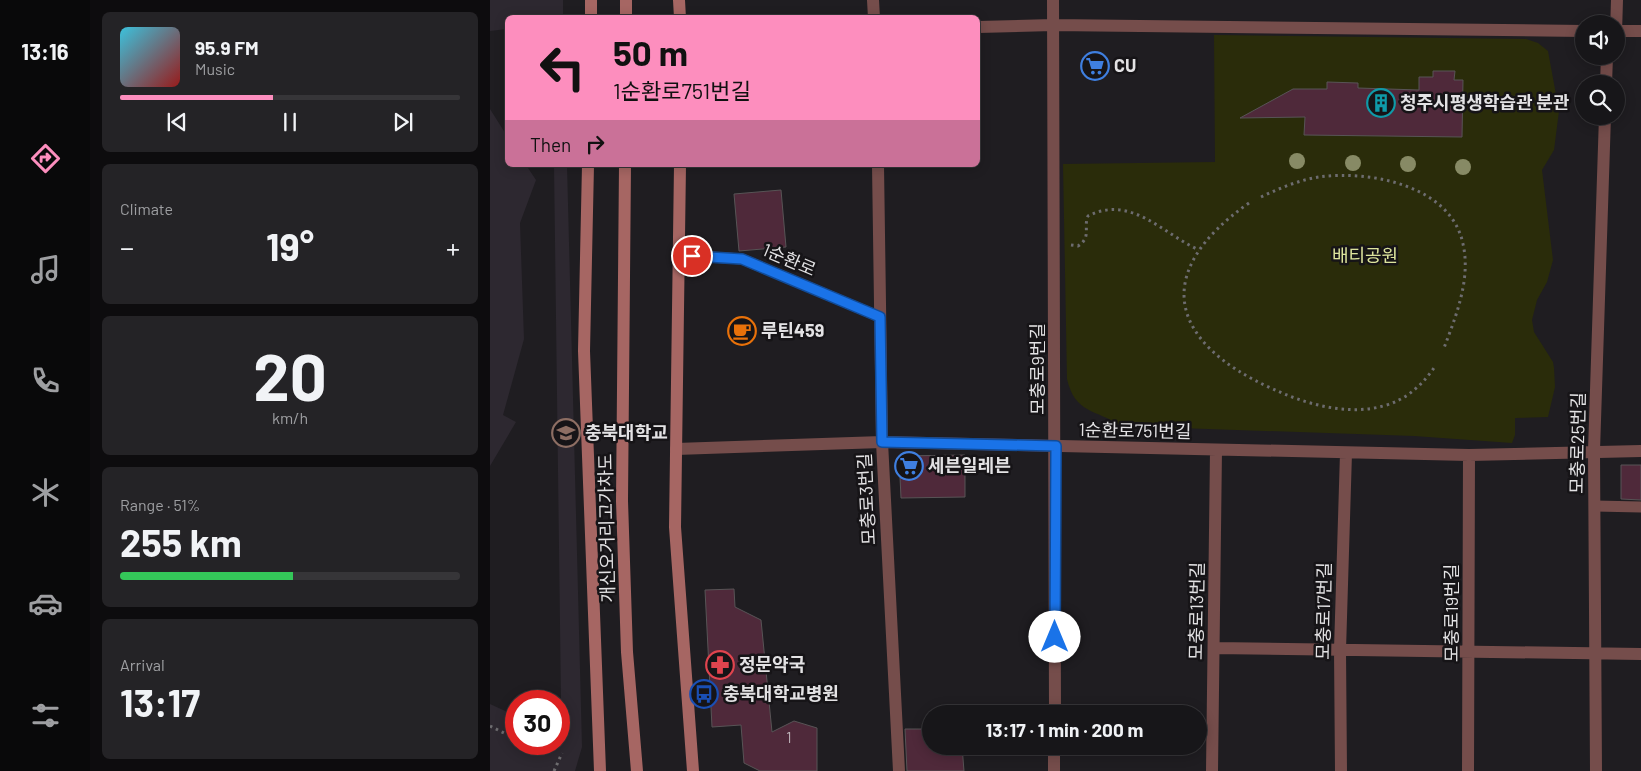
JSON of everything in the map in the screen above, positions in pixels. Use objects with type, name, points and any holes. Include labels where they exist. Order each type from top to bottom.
[{"type":"main road","points":[[591,0],[591,15]]},
{"type":"main road","points":[[626,0],[626,15]]},
{"type":"main road","points":[[680,0],[680,15]]},
{"type":"main road","points":[[588,167],[584,350],[600,771]]},
{"type":"main road","name":"개신오거리고가차도","points":[[625,167],[622,501],[627,652],[637,771]]},
{"type":"main road","points":[[680,167],[675,528],[693,771]]},
{"type":"main road","points":[[691,757],[699,771]]},
{"type":"street","points":[[873,0],[874,15]]},
{"type":"street","name":"모충로9번길","points":[[1053,0],[1056,446],[1054,705]]},
{"type":"street","points":[[1617,0],[1617,15]]},
{"type":"street","points":[[980,27],[1053,25],[1575,31]]},
{"type":"street","points":[[1625,32],[1641,31]]},
{"type":"street","name":"모충로25번길","points":[[1596,771],[1594,451],[1605,125]]},
{"type":"street","name":"모충로3번길","points":[[878,167],[882,442],[899,771]]},
{"type":"street","name":"1순환로751번길","points":[[676,449],[882,442],[1469,455],[1594,451],[1641,452]]},
{"type":"street","name":"모충로13번길","points":[[1212,771],[1216,450]]},
{"type":"street","name":"모충로17번길","points":[[1341,771],[1340,650],[1346,453]]},
{"type":"street","name":"모충로19번길","points":[[1468,771],[1469,455]]},
{"type":"street","points":[[1214,648],[1641,654]]},
{"type":"street","points":[[1054,755],[1054,771]]},
{"type":"lane","name":"1순환로","points":[[678,255],[742,259],[880,317]]},
{"type":"lane","points":[[1595,506],[1641,507]]},
{"type":"path","points":[[1261,197],[1299,181],[1338,176],[1390,182],[1429,198],[1442,208],[1459,232],[1465,260],[1458,308],[1444,348]]},
{"type":"path","points":[[1249,203],[1220,224],[1199,250],[1191,263],[1184,286],[1184,308],[1189,324],[1207,348],[1258,383],[1289,396],[1315,404],[1368,409],[1386,406],[1406,396],[1420,386],[1434,368]]},
{"type":"path","points":[[1067,242],[1073,247],[1083,243],[1088,234],[1086,221],[1088,216],[1103,211],[1123,210],[1140,214],[1187,245],[1199,250]]},
{"type":"path","points":[[490,726],[505,734]]},
{"type":"path","points":[[554,771],[561,755]]},
{"type":"shaded area","points":[[490,0],[563,0],[563,15],[505,15],[505,29],[490,31]]},
{"type":"shaded area","points":[[490,109],[505,133],[505,167],[527,167],[536,180],[520,223],[524,339],[503,415],[516,422],[490,466]]},
{"type":"shaded area","name":"충북대학교","points":[[554,167],[567,167],[582,747],[575,771],[490,771],[490,704],[505,711],[505,755],[570,755],[570,690],[561,690]]},
{"type":"green space","name":"배티공원","points":[[1214,35],[1526,39],[1538,43],[1548,51],[1559,111],[1554,150],[1542,170],[1553,260],[1547,282],[1537,300],[1532,320],[1534,332],[1553,362],[1554,368],[1555,387],[1548,417],[1515,418],[1515,435],[1512,443],[1414,436],[1121,426],[1081,405],[1075,399],[1067,379],[1063,164],[1215,162]]},
{"type":"building","name":"청주시평생학습관 분관","points":[[1433,71],[1455,71],[1454,80],[1463,80],[1462,137],[1304,135],[1305,117],[1240,118],[1293,89],[1327,89],[1327,82],[1358,83],[1358,88],[1419,90],[1419,77],[1433,77]]},
{"type":"building","points":[[781,190],[786,247],[739,251],[734,194]]},
{"type":"building","points":[[965,455],[965,497],[901,498],[899,456]]},
{"type":"building","points":[[1621,465],[1641,465],[1641,500],[1621,499]]},
{"type":"building","points":[[734,589],[735,607],[761,620],[772,732],[794,721],[817,728],[817,771],[760,771],[744,763],[741,725],[712,727],[705,590]]},
{"type":"building","points":[[905,729],[922,729],[922,755],[963,755],[964,771],[907,771]]},
{"type":"place","name":"CU","points":[[1095,66]]},
{"type":"place","name":"청주시평생학습관 분관","points":[[1381,103]]},
{"type":"place","name":"루틴459","points":[[742,331]]},
{"type":"place","name":"충북대학교","points":[[566,433]]},
{"type":"place","name":"세븐일레븐","points":[[909,466]]},
{"type":"place","name":"정문약국","points":[[720,665]]},
{"type":"place","name":"충북대학교병원","points":[[704,694]]},
{"type":"route","points":[[692,256],[742,259],[880,317],[882,442],[1056,446],[1055,637]]}]
